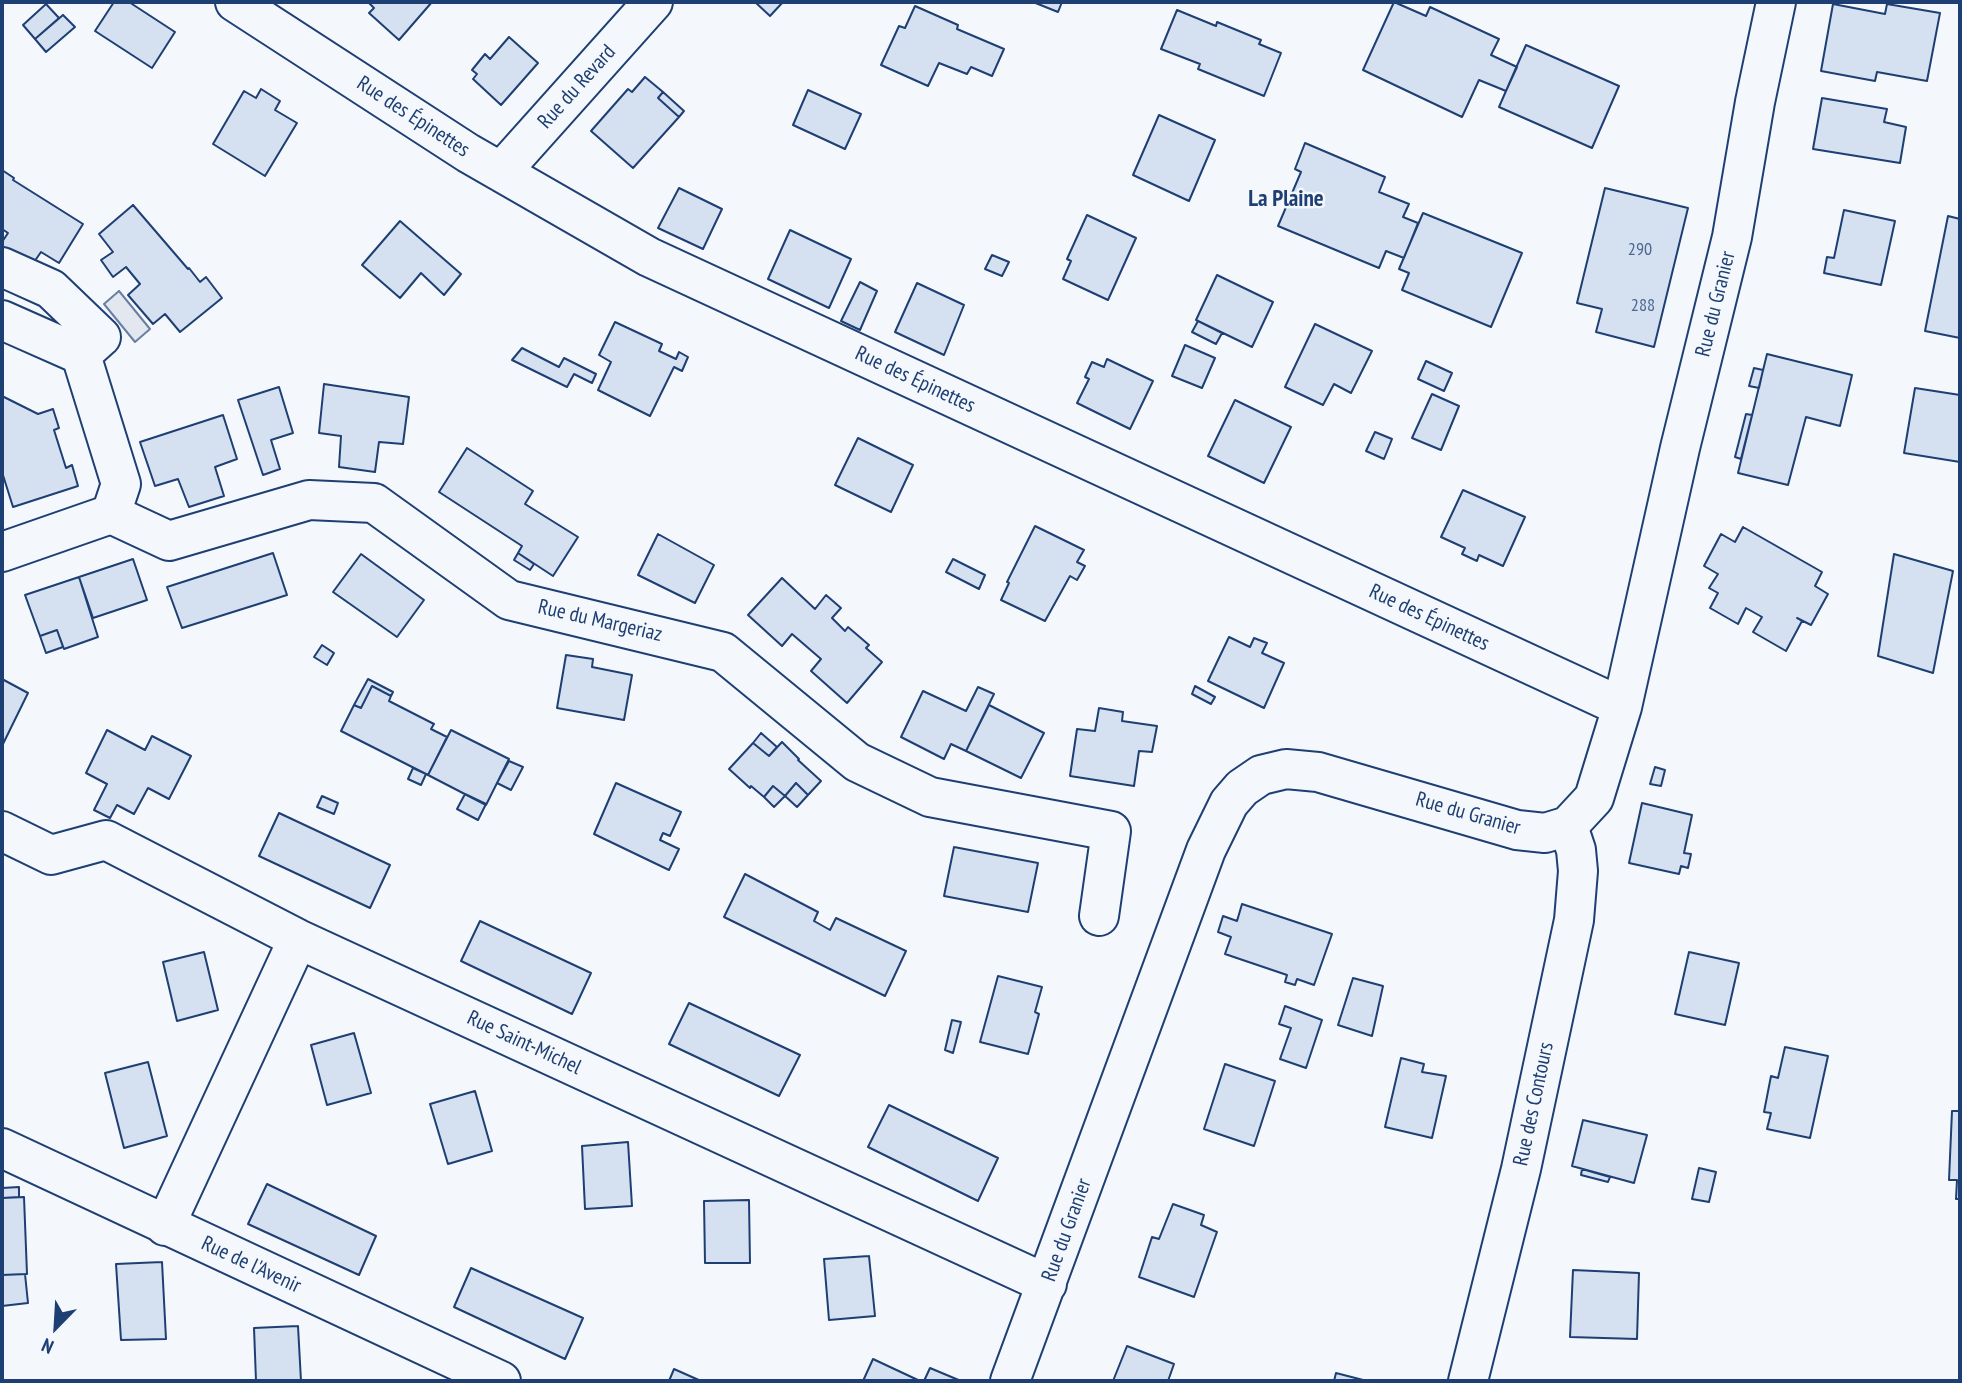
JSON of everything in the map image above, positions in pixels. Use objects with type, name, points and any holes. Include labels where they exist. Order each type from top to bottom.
[{"type":"street","name":"Rue des Épinettes","points":[[235,2],[501,172],[649,257],[1622,707]]},
{"type":"street","name":"Rue du Revard","points":[[501,172],[653,2]]},
{"type":"street","name":"Rue du Granier","points":[[1010,1381],[1206,850],[1228,803],[1242,788],[1261,775],[1286,769],[1318,772],[1517,830],[1545,833],[1568,826],[1594,798],[1622,707],[1680,447],[1732,237],[1755,102],[1776,2]]},
{"type":"street","points":[[2,267],[51,289],[101,337],[81,355]]},
{"type":"street","points":[[2,320],[81,355],[121,484],[111,514],[2,552]]},
{"type":"street","name":"Rue du Margeriaz","points":[[111,514],[169,541],[309,500],[374,503],[509,600],[723,652],[856,762],[929,797],[1111,831],[1099,916]]},
{"type":"street","name":"Rue des Contours","points":[[1468,1381],[1521,1169],[1574,920],[1578,871],[1576,850],[1568,826]]},
{"type":"street","name":"Rue Saint-Michel","points":[[2,831],[51,855],[106,840],[298,939],[1047,1284]]},
{"type":"street","points":[[166,1226],[298,939]]},
{"type":"street","name":"Rue de l'Avenir","points":[[2,1149],[501,1381]]},
{"type":"shaded area","points":[[119,291],[150,329],[135,342],[104,304]]},
{"type":"building","points":[[114,2],[129,2],[175,32],[152,68],[95,31]]},
{"type":"building","points":[[368,2],[432,2],[399,40],[369,13],[374,8]]},
{"type":"building","points":[[755,2],[783,2],[770,16]]},
{"type":"building","points":[[1033,2],[1062,2],[1058,12]]},
{"type":"building","points":[[1394,2],[1426,16],[1430,7],[1499,39],[1491,55],[1517,67],[1506,91],[1479,80],[1462,117],[1363,70]]},
{"type":"building","points":[[46,4],[59,18],[35,39],[23,25]]},
{"type":"building","points":[[1833,4],[1885,14],[1887,4],[1940,13],[1927,81],[1877,72],[1875,81],[1821,71]]},
{"type":"building","points":[[915,6],[958,25],[957,29],[1004,49],[992,76],[971,67],[967,74],[939,63],[928,86],[881,65],[899,26],[905,28]]},
{"type":"building","points":[[1177,10],[1216,26],[1217,22],[1261,40],[1259,44],[1281,53],[1264,96],[1198,69],[1200,64],[1161,49]]},
{"type":"building","points":[[63,15],[75,27],[46,52],[35,39]]},
{"type":"building","points":[[509,37],[538,63],[501,105],[473,79],[477,74],[472,70],[485,54],[490,59]]},
{"type":"building","points":[[1526,45],[1619,86],[1592,148],[1499,107]]},
{"type":"building","points":[[645,77],[663,92],[658,98],[679,117],[633,168],[591,131],[628,89],[632,92]]},
{"type":"building","points":[[261,89],[280,101],[275,110],[297,123],[265,176],[213,144],[244,91],[256,98]]},
{"type":"building","points":[[808,90],[861,114],[845,149],[793,125]]},
{"type":"building","points":[[663,92],[684,111],[679,117],[658,98]]},
{"type":"building","points":[[1822,98],[1887,109],[1884,122],[1906,127],[1900,163],[1813,149]]},
{"type":"building","points":[[1159,115],[1215,140],[1189,201],[1133,175]]},
{"type":"building","points":[[1305,143],[1385,177],[1379,192],[1409,204],[1403,217],[1418,223],[1404,258],[1386,251],[1379,268],[1278,226],[1301,172],[1295,169]]},
{"type":"building","points":[[2,170],[14,178],[13,180],[83,224],[59,263],[41,252],[32,265],[2,246],[8,233],[2,229]]},
{"type":"building","points":[[679,188],[722,209],[703,249],[658,228]]},
{"type":"building","points":[[1605,188],[1688,208],[1654,347],[1596,332],[1602,309],[1577,303]]},
{"type":"building","points":[[133,205],[200,282],[206,277],[222,298],[180,332],[165,314],[153,324],[128,295],[140,284],[126,267],[113,277],[101,260],[113,252],[99,234]]},
{"type":"building","points":[[1844,210],[1895,221],[1881,285],[1824,273],[1827,257],[1834,258]]},
{"type":"building","points":[[1423,213],[1522,253],[1491,327],[1402,290],[1409,273],[1399,269]]},
{"type":"building","points":[[1087,215],[1136,238],[1108,300],[1063,279],[1071,261],[1067,259]]},
{"type":"building","points":[[1948,216],[1960,219],[1960,338],[1925,331]]},
{"type":"building","points":[[400,221],[461,274],[444,295],[421,273],[400,298],[362,265]]},
{"type":"building","points":[[790,230],[851,259],[829,308],[768,279]]},
{"type":"building","points":[[992,255],[1009,262],[1002,276],[985,269]]},
{"type":"building","points":[[1217,275],[1273,302],[1252,347],[1196,320]]},
{"type":"building","points":[[860,282],[877,291],[860,330],[841,321]]},
{"type":"building","points":[[917,283],[964,305],[944,355],[895,332]]},
{"type":"building","points":[[1198,321],[1222,333],[1216,344],[1192,332]]},
{"type":"building","points":[[615,322],[662,344],[659,351],[676,359],[679,352],[688,357],[682,371],[674,367],[650,416],[598,390],[611,362],[599,355]]},
{"type":"building","points":[[1315,324],[1372,351],[1351,393],[1334,384],[1323,405],[1285,387]]},
{"type":"building","points":[[1185,345],[1215,358],[1202,388],[1172,376]]},
{"type":"building","points":[[522,348],[559,367],[564,358],[596,374],[592,383],[574,374],[567,387],[512,360]]},
{"type":"building","points":[[1767,354],[1852,375],[1840,426],[1806,417],[1788,485],[1738,473]]},
{"type":"building","points":[[1107,359],[1153,381],[1130,429],[1077,403],[1089,379],[1085,377],[1092,362],[1104,367]]},
{"type":"building","points":[[1426,361],[1452,373],[1444,391],[1418,379]]},
{"type":"building","points":[[1754,368],[1763,370],[1759,388],[1749,386]]},
{"type":"building","points":[[324,384],[409,397],[403,444],[379,442],[375,472],[339,467],[341,436],[319,433]]},
{"type":"building","points":[[279,387],[293,433],[271,440],[280,469],[263,475],[238,400]]},
{"type":"building","points":[[1915,388],[1960,395],[1960,462],[1904,453]]},
{"type":"building","points":[[1432,394],[1459,406],[1441,450],[1412,438]]},
{"type":"building","points":[[2,396],[38,414],[53,409],[59,428],[54,430],[66,468],[72,465],[78,486],[13,507],[2,472]]},
{"type":"building","points":[[1235,400],[1291,427],[1264,483],[1208,456]]},
{"type":"building","points":[[1746,414],[1752,415],[1741,459],[1735,457]]},
{"type":"building","points":[[223,415],[237,459],[215,467],[224,496],[189,507],[178,479],[155,486],[140,442]]},
{"type":"building","points":[[1375,432],[1392,439],[1384,459],[1366,451]]},
{"type":"building","points":[[858,438],[913,465],[891,512],[835,485]]},
{"type":"building","points":[[467,448],[533,491],[525,504],[578,537],[553,576],[518,553],[522,546],[439,492]]},
{"type":"building","points":[[1463,490],[1525,517],[1503,566],[1479,555],[1477,561],[1462,554],[1465,548],[1441,537]]},
{"type":"building","points":[[1035,526],[1084,550],[1077,562],[1085,566],[1077,580],[1070,576],[1045,621],[1001,600]]},
{"type":"building","points":[[1743,527],[1822,572],[1815,586],[1828,594],[1811,625],[1797,618],[1802,621],[1786,651],[1753,632],[1762,617],[1746,608],[1738,624],[1710,608],[1718,593],[1709,588],[1718,574],[1704,566],[1721,534],[1735,542]]},
{"type":"building","points":[[658,534],[714,565],[695,603],[638,575]]},
{"type":"building","points":[[273,553],[287,595],[182,628],[167,587]]},
{"type":"building","points":[[518,553],[534,564],[530,570],[514,560]]},
{"type":"building","points":[[361,554],[424,600],[397,637],[333,592]]},
{"type":"building","points":[[1894,554],[1953,571],[1933,673],[1878,656]]},
{"type":"building","points":[[133,559],[147,600],[93,618],[79,577]]},
{"type":"building","points":[[953,559],[985,575],[979,589],[946,572]]},
{"type":"building","points":[[79,577],[98,637],[64,649],[57,630],[40,636],[25,595]]},
{"type":"building","points":[[782,578],[815,609],[826,595],[841,608],[832,618],[845,631],[848,627],[869,645],[866,648],[882,662],[847,703],[811,671],[821,659],[792,634],[782,646],[748,615]]},
{"type":"building","points":[[57,630],[63,647],[46,653],[40,636]]},
{"type":"building","points":[[1229,637],[1250,647],[1254,638],[1267,643],[1262,653],[1284,663],[1264,708],[1208,681]]},
{"type":"building","points":[[322,645],[334,653],[327,665],[314,657]]},
{"type":"building","points":[[566,655],[593,659],[592,667],[632,675],[624,720],[557,708]]},
{"type":"building","points":[[2,679],[28,693],[2,746]]},
{"type":"building","points":[[368,679],[393,692],[391,696],[372,686],[361,708],[354,705]]},
{"type":"building","points":[[372,686],[391,696],[389,701],[434,724],[431,729],[447,737],[428,775],[341,731],[354,705],[361,708]]},
{"type":"building","points":[[1195,686],[1215,697],[1211,704],[1192,694]]},
{"type":"building","points":[[978,687],[994,694],[966,751],[951,744],[944,759],[901,737],[923,691],[966,711]]},
{"type":"building","points":[[989,705],[1044,733],[1021,778],[966,751]]},
{"type":"building","points":[[1099,708],[1123,712],[1122,721],[1157,726],[1152,752],[1139,751],[1134,786],[1070,776],[1077,729],[1095,731]]},
{"type":"building","points":[[107,730],[145,750],[152,736],[191,756],[169,799],[148,788],[134,814],[117,805],[110,818],[94,810],[107,784],[86,773]]},
{"type":"building","points":[[451,730],[509,759],[486,805],[428,775]]},
{"type":"building","points":[[761,733],[777,747],[769,756],[753,743]]},
{"type":"building","points":[[782,742],[821,781],[808,795],[796,783],[785,796],[773,786],[764,797],[729,769],[753,743],[769,756]]},
{"type":"building","points":[[509,761],[523,767],[511,790],[497,783]]},
{"type":"building","points":[[1655,767],[1665,770],[1661,786],[1650,784]]},
{"type":"building","points":[[413,768],[426,774],[421,785],[408,779]]},
{"type":"building","points":[[616,783],[681,812],[670,836],[663,833],[660,840],[679,849],[669,870],[594,834]]},
{"type":"building","points":[[796,783],[808,795],[797,807],[785,796]]},
{"type":"building","points":[[773,786],[785,796],[774,807],[764,797]]},
{"type":"building","points":[[465,794],[486,804],[478,820],[457,809]]},
{"type":"building","points":[[322,796],[338,803],[334,814],[317,807]]},
{"type":"building","points":[[1642,803],[1692,815],[1684,853],[1691,854],[1688,868],[1681,866],[1679,874],[1629,863]]},
{"type":"building","points":[[279,813],[390,865],[370,908],[259,856]]},
{"type":"building","points":[[954,847],[1038,863],[1028,912],[944,896]]},
{"type":"building","points":[[745,874],[818,912],[814,921],[830,930],[836,918],[906,951],[885,996],[724,917]]},
{"type":"building","points":[[1242,904],[1332,934],[1314,985],[1297,979],[1295,985],[1285,982],[1287,975],[1225,954],[1231,937],[1218,932],[1223,916],[1237,921]]},
{"type":"building","points":[[480,921],[591,973],[572,1014],[461,961]]},
{"type":"building","points":[[204,952],[218,1010],[177,1021],[163,962]]},
{"type":"building","points":[[1689,952],[1739,963],[1725,1025],[1675,1014]]},
{"type":"building","points":[[998,976],[1042,987],[1035,1012],[1039,1014],[1028,1054],[980,1042]]},
{"type":"building","points":[[1353,978],[1383,986],[1372,1036],[1338,1025]]},
{"type":"building","points":[[689,1003],[800,1055],[779,1096],[669,1044]]},
{"type":"building","points":[[1285,1006],[1322,1020],[1306,1068],[1280,1059],[1291,1028],[1279,1024]]},
{"type":"building","points":[[952,1020],[961,1022],[953,1053],[945,1050]]},
{"type":"building","points":[[354,1033],[371,1093],[327,1105],[311,1045]]},
{"type":"building","points":[[1785,1047],[1828,1056],[1810,1138],[1767,1129],[1771,1113],[1764,1112],[1771,1076],[1778,1078]]},
{"type":"building","points":[[1401,1058],[1424,1064],[1422,1072],[1446,1076],[1432,1138],[1385,1127]]},
{"type":"building","points":[[148,1062],[167,1136],[124,1148],[105,1073]]},
{"type":"building","points":[[1225,1064],[1275,1081],[1254,1146],[1204,1129]]},
{"type":"building","points":[[475,1091],[492,1151],[448,1164],[430,1104]]},
{"type":"building","points":[[889,1105],[998,1158],[978,1201],[868,1147]]},
{"type":"building","points":[[1952,1111],[1960,1111],[1960,1199],[1956,1199],[1957,1180],[1949,1180]]},
{"type":"building","points":[[1583,1120],[1647,1135],[1634,1183],[1572,1166]]},
{"type":"building","points":[[628,1142],[632,1206],[585,1209],[582,1146]]},
{"type":"building","points":[[1699,1168],[1716,1172],[1709,1202],[1692,1199]]},
{"type":"building","points":[[1582,1169],[1610,1177],[1608,1182],[1581,1175]]},
{"type":"building","points":[[267,1184],[376,1236],[359,1275],[248,1224]]},
{"type":"building","points":[[19,1187],[19,1197],[2,1198],[2,1188]]},
{"type":"building","points":[[24,1197],[27,1274],[2,1275],[2,1198]]},
{"type":"building","points":[[749,1200],[750,1263],[705,1263],[704,1201]]},
{"type":"building","points":[[1173,1204],[1204,1215],[1201,1225],[1217,1232],[1194,1297],[1139,1277],[1152,1237],[1159,1239]]},
{"type":"building","points":[[869,1256],[875,1316],[829,1320],[824,1259]]},
{"type":"building","points":[[162,1262],[166,1339],[121,1340],[116,1264]]},
{"type":"building","points":[[471,1268],[583,1318],[565,1359],[454,1307]]},
{"type":"building","points":[[1573,1270],[1639,1273],[1637,1339],[1570,1337]]},
{"type":"building","points":[[25,1274],[28,1303],[2,1306],[2,1275]]},
{"type":"building","points":[[298,1326],[301,1381],[256,1381],[254,1328]]},
{"type":"building","points":[[1127,1346],[1174,1364],[1168,1381],[1113,1381]]},
{"type":"building","points":[[873,1359],[920,1381],[863,1381]]},
{"type":"building","points":[[930,1368],[961,1381],[924,1381]]},
{"type":"building","points":[[674,1369],[701,1381],[669,1381]]},
{"type":"building","points":[[1336,1373],[1367,1381],[1334,1381]]},
{"type":"district","name":"La Plaine","points":[[1286,199]]}]
